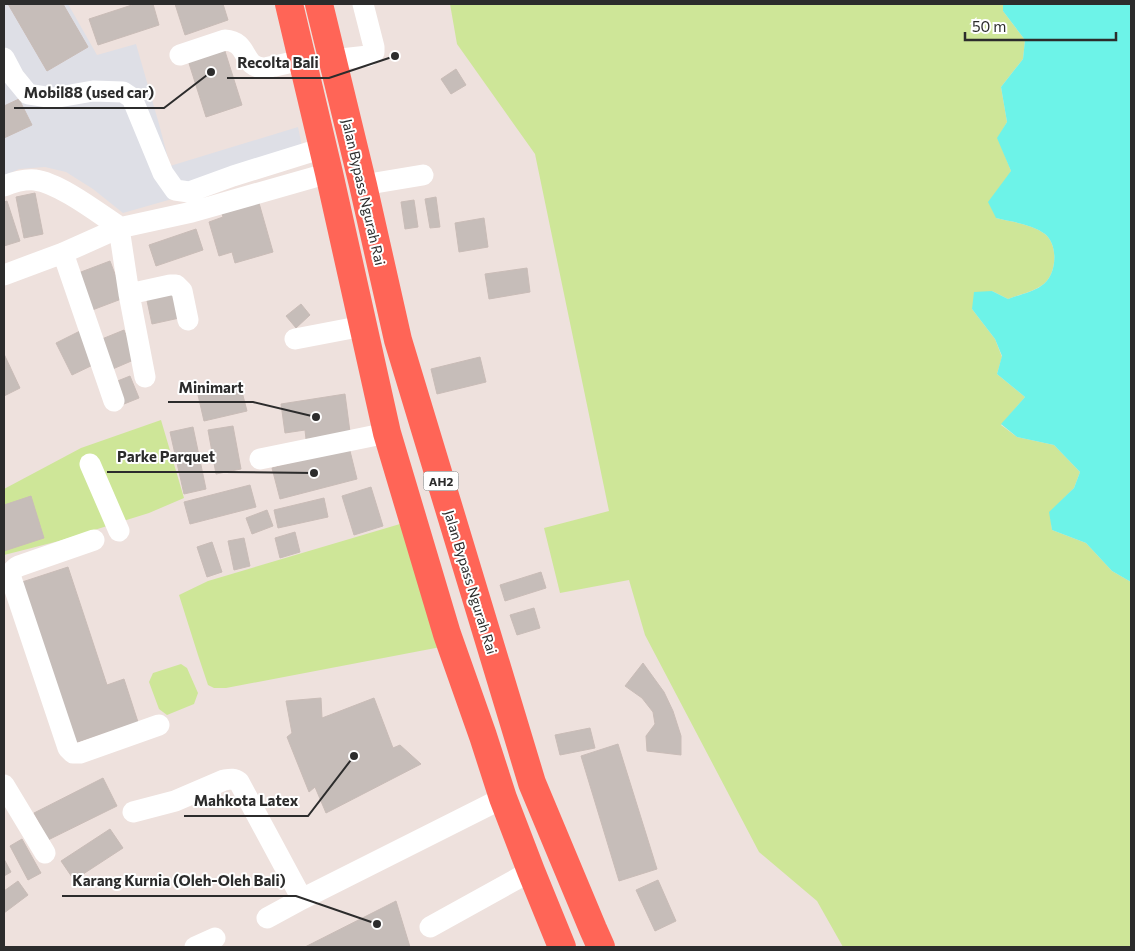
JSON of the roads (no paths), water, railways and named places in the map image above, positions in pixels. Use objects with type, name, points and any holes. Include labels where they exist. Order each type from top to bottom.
[{"type":"highway","name":"AH2","points":[[289,4],[387,433],[447,634],[503,798],[562,947]]},
{"type":"highway","name":"Jalan Bypass Ngurah Rai","points":[[319,4],[398,340],[532,782],[601,947]]},
{"type":"street","points":[[332,60],[368,56],[374,52],[363,4]]},
{"type":"street","points":[[180,55],[225,40],[232,40],[240,46],[254,65],[264,68],[302,60]]},
{"type":"street","points":[[4,58],[9,80],[28,94],[53,98],[93,91],[122,92],[132,98],[163,173],[175,190],[189,192],[233,176],[326,161]]},
{"type":"street","points":[[4,275],[63,253],[120,228],[192,212],[326,161]]},
{"type":"street","points":[[363,185],[423,175]]},
{"type":"street","points":[[4,186],[26,180],[36,180],[51,185],[64,191],[120,228],[129,294],[145,377]]},
{"type":"street","points":[[63,253],[114,402]]},
{"type":"street","points":[[129,294],[176,285],[182,291],[188,320]]},
{"type":"street","points":[[295,338],[363,326]]},
{"type":"street","points":[[260,459],[387,433]]},
{"type":"street","points":[[90,464],[119,531]]},
{"type":"street","points":[[94,540],[15,568],[11,574],[68,748],[73,753],[80,753],[159,725]]},
{"type":"street","points":[[133,812],[175,801],[224,780],[236,779],[302,899]]},
{"type":"street","points":[[4,785],[45,853]]},
{"type":"street","points":[[267,918],[503,798]]},
{"type":"street","points":[[430,927],[531,871]]},
{"type":"street","points":[[195,947],[215,938]]},
{"type":"water","points":[[1003,4],[1131,4],[1131,582],[1112,571],[1086,543],[1052,530],[1049,512],[1074,488],[1080,472],[1054,445],[1017,437],[1001,424],[1025,397],[997,374],[1002,356],[995,339],[972,309],[974,292],[992,291],[1008,299],[1038,288],[1050,276],[1054,261],[1053,245],[1045,234],[1028,226],[996,218],[988,202],[1011,171],[997,138],[1007,122],[1001,87],[1023,59],[1025,40],[1003,11]]},
{"type":"place","name":"Recolta Bali","points":[[395,56]]},
{"type":"place","name":"Mobil88 (used car)","points":[[211,72]]},
{"type":"place","name":"Minimart","points":[[316,417]]},
{"type":"place","name":"Parke Parquet","points":[[314,473]]},
{"type":"place","name":"Mahkota Latex","points":[[354,756]]},
{"type":"place","name":"Karang Kurnia (Oleh-Oleh Bali)","points":[[377,924]]}]
